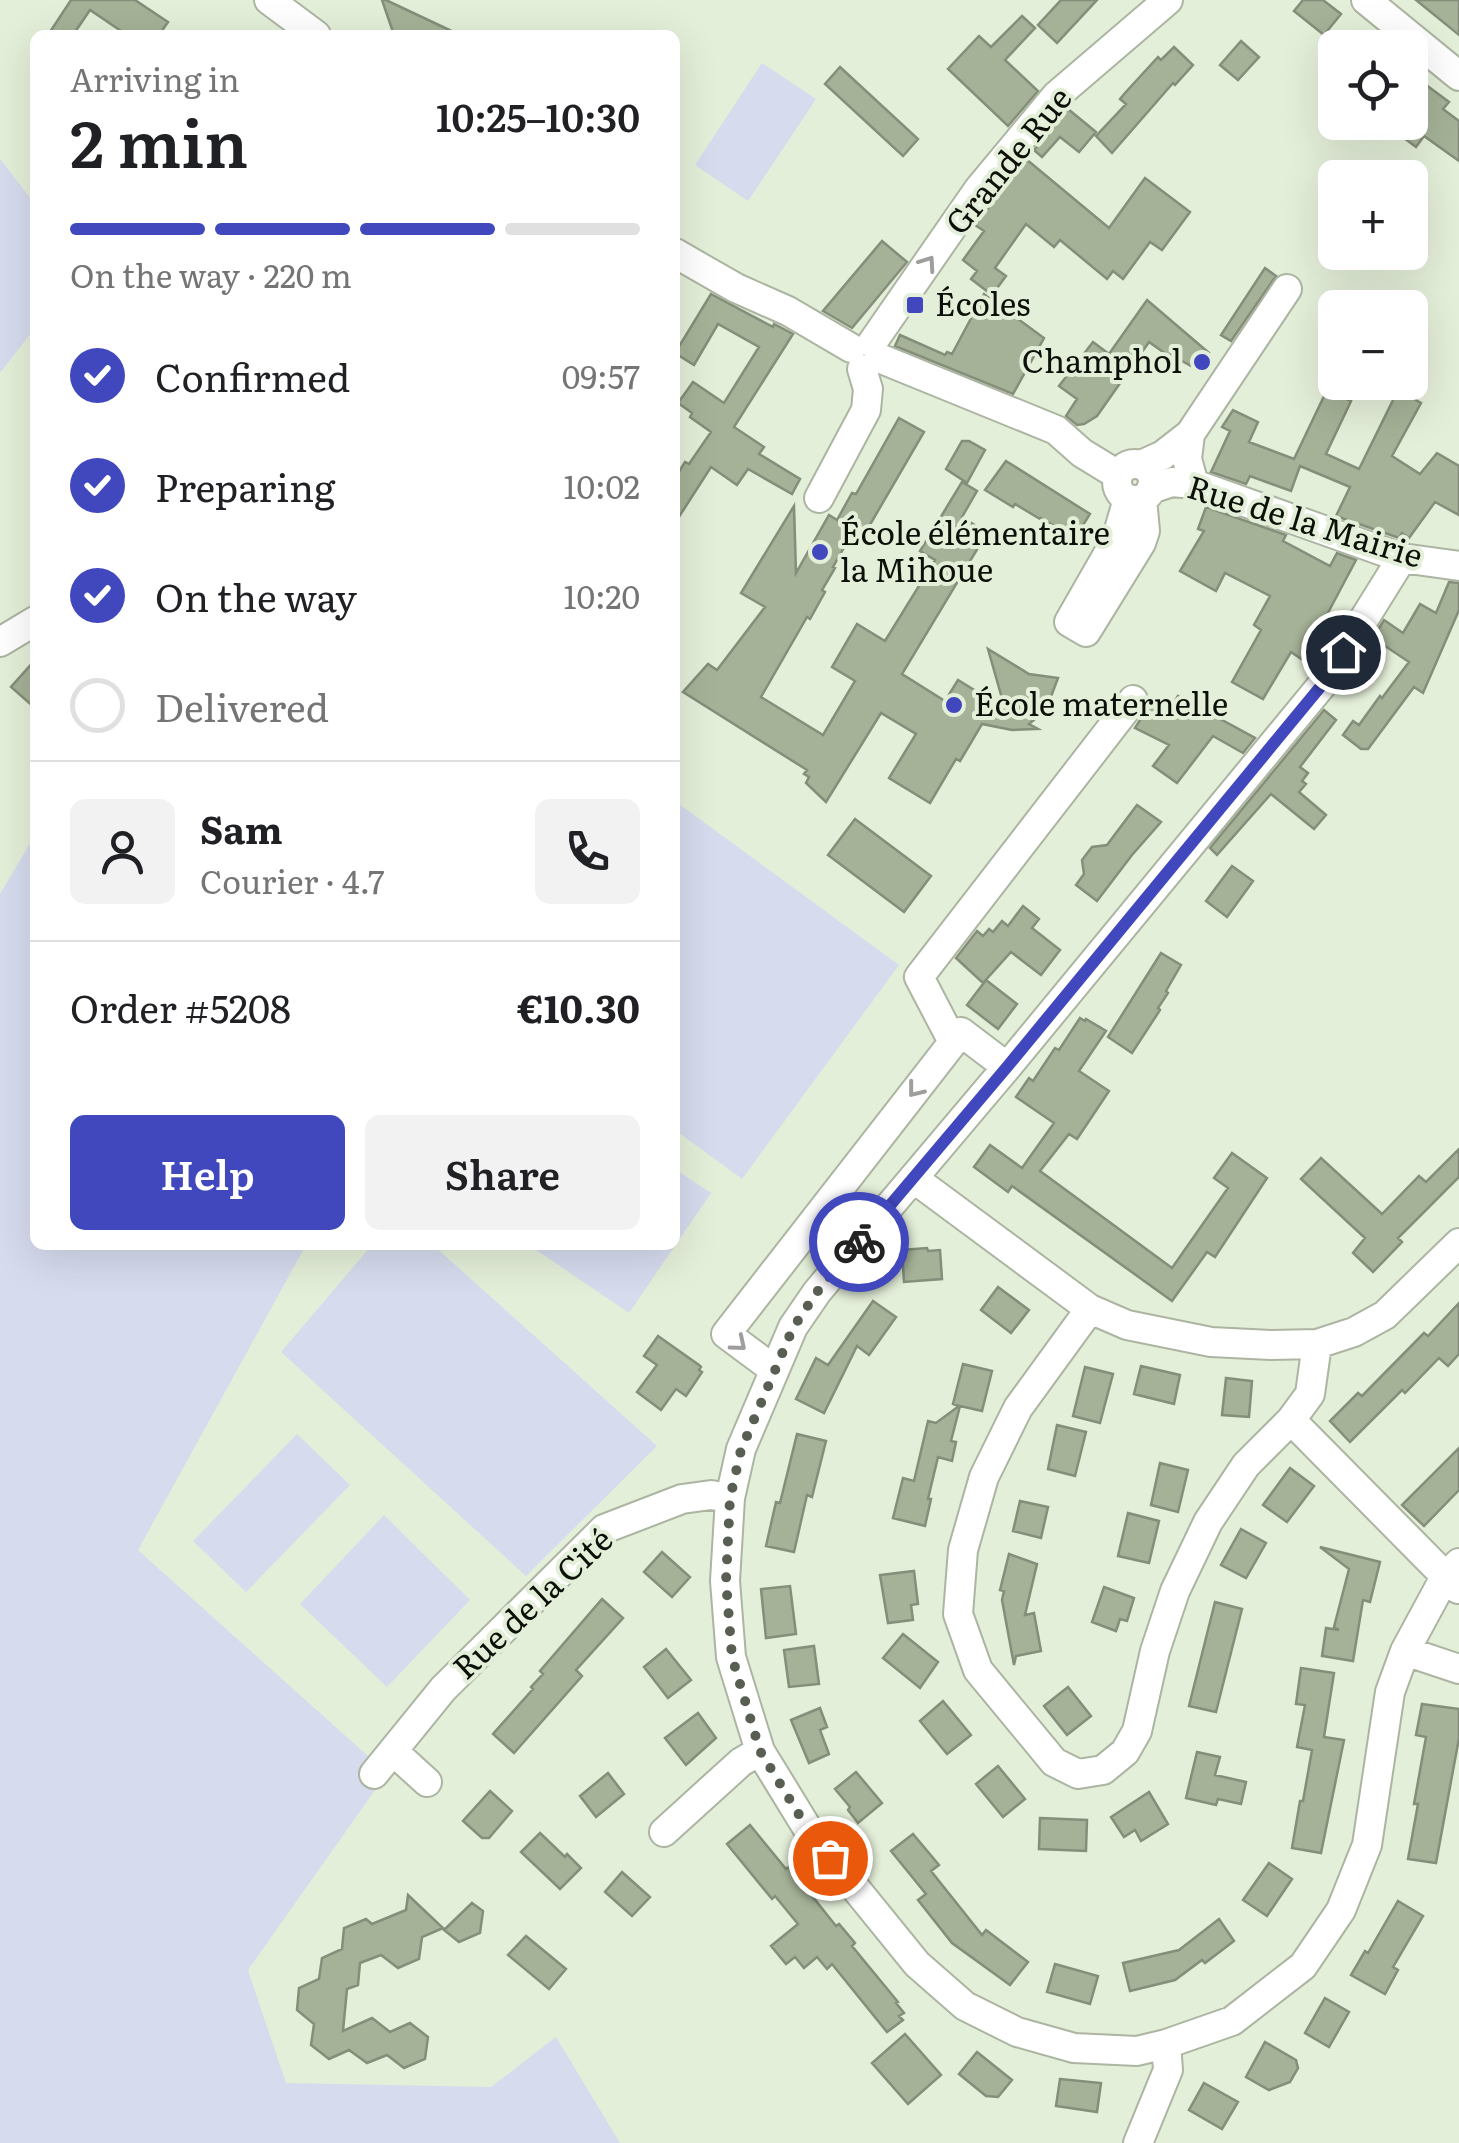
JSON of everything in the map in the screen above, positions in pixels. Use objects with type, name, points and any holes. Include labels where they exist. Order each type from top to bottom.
[{"type":"street","points":[[269,0],[309,30]]},
{"type":"street","name":"Grande Rue","points":[[866,354],[978,190],[1056,96],[1168,0]]},
{"type":"street","points":[[1366,0],[1459,76]]},
{"type":"street","points":[[680,256],[866,354],[1056,430],[1082,452],[1136,485],[1162,455],[1190,434],[1287,289]]},
{"type":"street","points":[[819,498],[866,410],[866,354]]},
{"type":"street","points":[[1190,434],[1187,459],[1194,484]]},
{"type":"street","name":"Rue de la Mairie","points":[[1136,485],[1194,484],[1402,558],[1458,563]]},
{"type":"street","points":[[1290,1420],[1455,1576],[1405,1651],[1390,1692],[1368,1845],[1341,1910],[1303,1966],[1232,2021],[1136,2051],[1074,2048],[1017,2032],[965,2006],[918,1964],[809,1831],[760,1751],[732,1657],[726,1581],[730,1498],[741,1450],[773,1369],[817,1292],[1326,680],[1402,558]]},
{"type":"street","points":[[0,642],[30,624]]},
{"type":"street","points":[[953,1042],[918,977],[1133,700]]},
{"type":"street","points":[[773,1369],[726,1334],[961,1032],[1007,1067]]},
{"type":"street","points":[[914,1178],[1090,1309],[1127,1325],[1210,1342],[1317,1344],[1354,1332],[1386,1315],[1459,1243]]},
{"type":"street","points":[[1090,1309],[1018,1408],[984,1477],[963,1550],[958,1614],[978,1670],[1054,1762],[1078,1774],[1103,1770],[1125,1752],[1137,1731],[1154,1651],[1175,1591],[1208,1522],[1246,1465],[1310,1394],[1317,1344]]},
{"type":"street","name":"Rue de la Cité","points":[[374,1774],[444,1689],[604,1529],[682,1499],[712,1495],[730,1498]]},
{"type":"street","points":[[1405,1651],[1459,1668]]},
{"type":"street","points":[[393,1751],[427,1782]]},
{"type":"street","points":[[664,1832],[741,1762],[760,1751]]},
{"type":"street","points":[[1138,2143],[1168,2070],[1166,2044]]},
{"type":"shaded area","points":[[762,63],[816,99],[748,201],[695,165]]},
{"type":"shaded area","points":[[0,159],[30,198],[30,334],[0,373]]},
{"type":"shaded area","points":[[680,805],[899,965],[742,1179],[680,1134]]},
{"type":"shaded area","points":[[30,843],[30,1250],[303,1250],[138,1550],[387,1773],[248,1970],[286,2083],[491,2087],[556,2037],[620,2143],[0,2143],[0,894]]},
{"type":"shaded area","points":[[680,1172],[711,1193],[680,1238]]},
{"type":"shaded area","points":[[368,1250],[439,1250],[657,1446],[526,1576],[281,1352]]},
{"type":"shaded area","points":[[536,1250],[672,1250],[629,1313]]},
{"type":"shaded area","points":[[297,1434],[350,1485],[246,1592],[193,1541]]},
{"type":"shaded area","points":[[384,1515],[470,1600],[387,1687],[300,1604]]},
{"type":"building","points":[[71,0],[135,0],[168,22],[162,30],[120,30],[90,10],[76,30],[51,30]]},
{"type":"building","points":[[382,0],[449,30],[392,30]]},
{"type":"building","points":[[1061,0],[1097,0],[1057,43],[1038,25]]},
{"type":"building","points":[[1303,0],[1323,0],[1341,14],[1328,30],[1318,30],[1294,11]]},
{"type":"building","points":[[1416,0],[1459,0],[1459,35]]},
{"type":"building","points":[[1022,16],[1035,28],[1005,60],[1038,91],[1008,126],[948,69],[979,36],[991,47]]},
{"type":"building","points":[[1241,41],[1259,57],[1238,80],[1220,65]]},
{"type":"building","points":[[1174,47],[1193,65],[1112,153],[1096,136],[1126,104],[1120,99],[1125,93],[1158,57],[1161,60]]},
{"type":"building","points":[[840,67],[918,139],[903,156],[825,84]]},
{"type":"building","points":[[1428,86],[1449,102],[1443,109],[1459,121],[1459,161],[1428,139]]},
{"type":"building","points":[[1068,109],[1096,132],[1079,152],[1060,137],[1042,157],[1034,150]]},
{"type":"building","points":[[1026,159],[1109,228],[1145,178],[1190,212],[1162,250],[1150,242],[1123,279],[1113,271],[1107,279],[1060,240],[1054,247],[1026,224],[995,268],[1006,276],[992,295],[971,279],[977,271],[963,260],[984,231],[975,225]]},
{"type":"building","points":[[882,241],[907,262],[852,328],[823,311]]},
{"type":"building","points":[[1265,268],[1276,276],[1231,341],[1221,335]]},
{"type":"building","points":[[711,294],[793,334],[734,427],[764,447],[759,454],[800,479],[792,494],[748,469],[737,485],[711,467],[680,515],[680,470],[685,462],[689,464],[711,432],[690,417],[692,413],[680,400],[693,382],[724,403],[759,347],[718,324],[694,365],[680,356],[680,345]]},
{"type":"building","points":[[984,294],[1044,338],[1013,394],[895,346],[900,335],[945,355],[952,354]]},
{"type":"building","points":[[1147,300],[1209,353],[1199,365],[1191,366],[1149,342],[1097,416],[1077,425],[1066,416],[1077,399],[1059,386],[1093,342],[1109,354]]},
{"type":"building","points":[[1322,400],[1351,401],[1326,454],[1359,469],[1393,400],[1416,400],[1421,403],[1392,456],[1420,474],[1437,453],[1459,466],[1459,515],[1435,502],[1409,538],[1402,533],[1399,538],[1336,516],[1350,487],[1300,466],[1291,491],[1250,476],[1246,484],[1211,472],[1230,431],[1222,427],[1233,410],[1258,422],[1249,442],[1294,459]]},
{"type":"building","points":[[899,418],[924,432],[864,535],[854,530],[810,619],[807,617],[761,697],[823,735],[855,681],[832,667],[857,624],[885,641],[935,560],[920,551],[962,482],[977,491],[962,517],[987,533],[902,674],[945,701],[958,680],[1005,709],[988,649],[1029,674],[1058,678],[1049,702],[1029,724],[1038,729],[1012,730],[982,724],[930,803],[889,778],[916,734],[881,713],[826,802],[806,783],[807,770],[683,692],[708,664],[717,670],[765,607],[741,593],[794,506],[796,573],[829,515],[837,520],[852,493],[856,494]]},
{"type":"building","points":[[962,441],[985,450],[967,483],[946,469]]},
{"type":"building","points":[[1006,461],[1090,514],[1075,538],[985,490]]},
{"type":"building","points":[[1206,507],[1286,535],[1283,541],[1330,566],[1337,553],[1356,560],[1313,641],[1325,649],[1318,660],[1313,667],[1291,652],[1263,699],[1232,682],[1261,630],[1254,625],[1270,596],[1225,573],[1216,591],[1180,571],[1204,531],[1198,529]]},
{"type":"building","points":[[1449,582],[1459,583],[1459,610],[1423,693],[1414,687],[1368,749],[1361,749],[1343,735],[1353,721],[1359,725],[1409,662],[1373,638],[1384,620],[1403,633],[1420,604],[1436,613]]},
{"type":"building","points":[[30,666],[30,704],[11,687]]},
{"type":"building","points":[[1178,696],[1255,738],[1243,753],[1213,736],[1177,783],[1153,766],[1169,745],[1135,728],[1150,704],[1167,713]]},
{"type":"building","points":[[1324,710],[1336,720],[1300,767],[1308,773],[1299,792],[1326,815],[1314,829],[1271,794],[1217,855],[1210,848]]},
{"type":"building","points":[[1137,805],[1161,822],[1097,901],[1076,885],[1084,874],[1082,860],[1092,847],[1107,845]]},
{"type":"building","points":[[855,819],[931,876],[904,912],[828,855]]},
{"type":"building","points":[[1232,866],[1253,881],[1227,917],[1206,901]]},
{"type":"building","points":[[1023,906],[1039,919],[1032,928],[1060,950],[1041,975],[1011,952],[983,983],[956,958],[977,931],[983,936],[989,929],[993,932],[1002,921],[1008,926]]},
{"type":"building","points":[[1161,953],[1181,965],[1160,1010],[1132,1053],[1108,1037]]},
{"type":"building","points":[[986,980],[1017,1004],[998,1029],[967,1005]]},
{"type":"building","points":[[1080,1018],[1106,1031],[1079,1071],[1109,1091],[1077,1139],[1069,1134],[1040,1171],[1172,1268],[1228,1188],[1214,1178],[1232,1153],[1267,1178],[1215,1257],[1207,1252],[1172,1301],[1012,1186],[1008,1192],[974,1167],[990,1145],[1022,1168],[1054,1123],[1016,1097],[1029,1078],[1033,1081],[1055,1048],[1059,1050]]},
{"type":"building","points":[[1459,1149],[1459,1177],[1398,1238],[1402,1242],[1373,1272],[1353,1253],[1365,1238],[1301,1179],[1321,1158],[1382,1214],[1419,1176],[1426,1182]]},
{"type":"building","points":[[902,1250],[940,1250],[942,1279],[904,1282]]},
{"type":"building","points":[[998,1287],[1029,1310],[1011,1333],[981,1310]]},
{"type":"building","points":[[873,1301],[896,1317],[869,1355],[857,1346],[824,1413],[796,1399],[816,1358],[828,1365]]},
{"type":"building","points":[[1459,1303],[1459,1354],[1448,1366],[1439,1358],[1350,1442],[1330,1421],[1358,1393],[1362,1396],[1424,1333],[1428,1336]]},
{"type":"building","points":[[658,1336],[699,1365],[702,1372],[686,1396],[676,1389],[661,1410],[637,1392],[657,1365],[644,1356]]},
{"type":"building","points":[[963,1364],[992,1371],[982,1411],[960,1406],[951,1441],[956,1442],[952,1461],[938,1457],[925,1526],[893,1518],[903,1478],[914,1481],[928,1421],[936,1423],[959,1406],[953,1404]]},
{"type":"building","points":[[1141,1366],[1180,1375],[1174,1404],[1134,1394]]},
{"type":"building","points":[[1085,1367],[1113,1374],[1100,1423],[1073,1416]]},
{"type":"building","points":[[1226,1378],[1252,1381],[1249,1417],[1222,1415]]},
{"type":"building","points":[[1057,1425],[1086,1432],[1075,1476],[1048,1469]]},
{"type":"building","points":[[797,1434],[826,1441],[812,1497],[807,1495],[794,1552],[766,1546]]},
{"type":"building","points":[[1459,1448],[1459,1490],[1424,1526],[1402,1505]]},
{"type":"building","points":[[1160,1463],[1188,1470],[1178,1512],[1151,1505]]},
{"type":"building","points":[[1290,1468],[1314,1486],[1287,1522],[1263,1505]]},
{"type":"building","points":[[1020,1501],[1048,1507],[1041,1538],[1013,1531]]},
{"type":"building","points":[[1128,1513],[1159,1521],[1149,1563],[1118,1556]]},
{"type":"building","points":[[1241,1529],[1266,1543],[1246,1578],[1221,1565]]},
{"type":"building","points":[[1320,1547],[1380,1562],[1370,1602],[1363,1600],[1353,1661],[1322,1656],[1326,1628],[1339,1630],[1334,1627],[1349,1569]]},
{"type":"building","points":[[662,1552],[690,1577],[672,1597],[644,1572]]},
{"type":"building","points":[[1009,1554],[1037,1564],[1025,1615],[1034,1613],[1041,1651],[1016,1656],[1014,1665],[1002,1600],[1004,1591],[1000,1590]]},
{"type":"building","points":[[914,1571],[918,1604],[911,1605],[913,1620],[888,1623],[880,1575]]},
{"type":"building","points":[[790,1586],[796,1634],[766,1638],[761,1589]]},
{"type":"building","points":[[1104,1587],[1134,1598],[1127,1621],[1120,1619],[1116,1631],[1092,1622]]},
{"type":"building","points":[[602,1599],[623,1618],[576,1670],[582,1676],[514,1753],[493,1734],[533,1689],[543,1674],[540,1671]]},
{"type":"building","points":[[1215,1602],[1242,1609],[1216,1712],[1189,1706]]},
{"type":"building","points":[[903,1634],[938,1662],[920,1688],[883,1658]]},
{"type":"building","points":[[814,1646],[819,1684],[789,1687],[784,1650]]},
{"type":"building","points":[[666,1649],[691,1680],[668,1698],[644,1667]]},
{"type":"building","points":[[1301,1668],[1334,1673],[1324,1737],[1344,1740],[1321,1853],[1292,1848],[1312,1750],[1297,1747],[1305,1705],[1296,1704]]},
{"type":"building","points":[[1068,1687],[1091,1716],[1067,1735],[1044,1706]]},
{"type":"building","points":[[943,1701],[971,1735],[947,1754],[920,1721]]},
{"type":"building","points":[[1422,1704],[1459,1709],[1459,1738],[1436,1863],[1408,1859],[1426,1737],[1416,1735]]},
{"type":"building","points":[[820,1708],[827,1727],[820,1730],[829,1754],[809,1763],[791,1720]]},
{"type":"building","points":[[698,1713],[716,1738],[686,1765],[665,1738]]},
{"type":"building","points":[[1197,1752],[1220,1757],[1215,1775],[1246,1782],[1241,1804],[1218,1799],[1216,1805],[1186,1798]]},
{"type":"building","points":[[998,1766],[1025,1799],[1003,1817],[976,1784]]},
{"type":"building","points":[[856,1772],[882,1803],[858,1823],[835,1789]]},
{"type":"building","points":[[608,1773],[624,1794],[596,1817],[580,1796]]},
{"type":"building","points":[[490,1791],[512,1811],[489,1838],[482,1838],[463,1821]]},
{"type":"building","points":[[1149,1792],[1168,1824],[1141,1841],[1135,1830],[1124,1837],[1111,1817]]},
{"type":"building","points":[[1040,1818],[1087,1820],[1086,1851],[1039,1849]]},
{"type":"building","points":[[750,1825],[855,1943],[852,1946],[898,2002],[903,2020],[887,2032],[832,1964],[827,1969],[817,1957],[804,1968],[795,1957],[786,1964],[771,1946],[798,1924],[727,1844]]},
{"type":"building","points":[[540,1833],[581,1868],[560,1889],[521,1852]]},
{"type":"building","points":[[913,1834],[939,1865],[931,1871],[982,1935],[986,1930],[1028,1962],[1010,1985],[952,1943],[918,1900],[926,1894],[891,1851]]},
{"type":"building","points":[[1269,1863],[1292,1879],[1267,1916],[1243,1900]]},
{"type":"building","points":[[622,1872],[650,1897],[632,1916],[605,1892]]},
{"type":"building","points":[[408,1895],[443,1928],[422,1937],[419,1959],[398,1968],[381,1955],[360,1963],[358,1985],[347,1989],[343,2031],[372,2018],[390,2032],[410,2023],[428,2037],[425,2059],[404,2068],[387,2055],[367,2063],[349,2050],[329,2059],[311,2045],[314,2024],[297,2010],[299,1988],[319,1979],[322,1958],[342,1949],[344,1928],[366,1919],[372,1924],[406,1910]]},
{"type":"building","points":[[1398,1901],[1423,1916],[1393,1967],[1398,1970],[1385,1994],[1351,1975]]},
{"type":"building","points":[[472,1903],[483,1911],[480,1933],[459,1942],[444,1930]]},
{"type":"building","points":[[1219,1919],[1234,1941],[1175,1980],[1130,1991],[1123,1963],[1179,1950]]},
{"type":"building","points":[[526,1936],[566,1969],[549,1989],[508,1955]]},
{"type":"building","points":[[1055,1964],[1098,1976],[1090,2004],[1047,1992]]},
{"type":"building","points":[[1325,1998],[1349,2012],[1329,2047],[1305,2033]]},
{"type":"building","points":[[905,2034],[941,2075],[908,2104],[872,2063]]},
{"type":"building","points":[[1265,2042],[1296,2060],[1298,2068],[1290,2082],[1269,2090],[1246,2077]]},
{"type":"building","points":[[977,2052],[1012,2080],[998,2097],[986,2096],[959,2074]]},
{"type":"building","points":[[1060,2079],[1101,2083],[1097,2112],[1056,2106]]},
{"type":"building","points":[[1204,2083],[1238,2102],[1222,2129],[1189,2110]]},
{"type":"way so far","points":[[830,1858],[760,1751],[732,1657],[726,1581],[730,1498],[741,1450],[793,1328],[859,1242]]},
{"type":"place","name":"Écoles","points":[[915,305]]},
{"type":"place","name":"Champhol","points":[[1202,362]]},
{"type":"place","name":"École élémentaire la Mihoue","points":[[820,552]]},
{"type":"place","name":"École maternelle","points":[[954,705]]},
{"type":"route","points":[[859,1242],[1326,680],[1343,652]]}]
